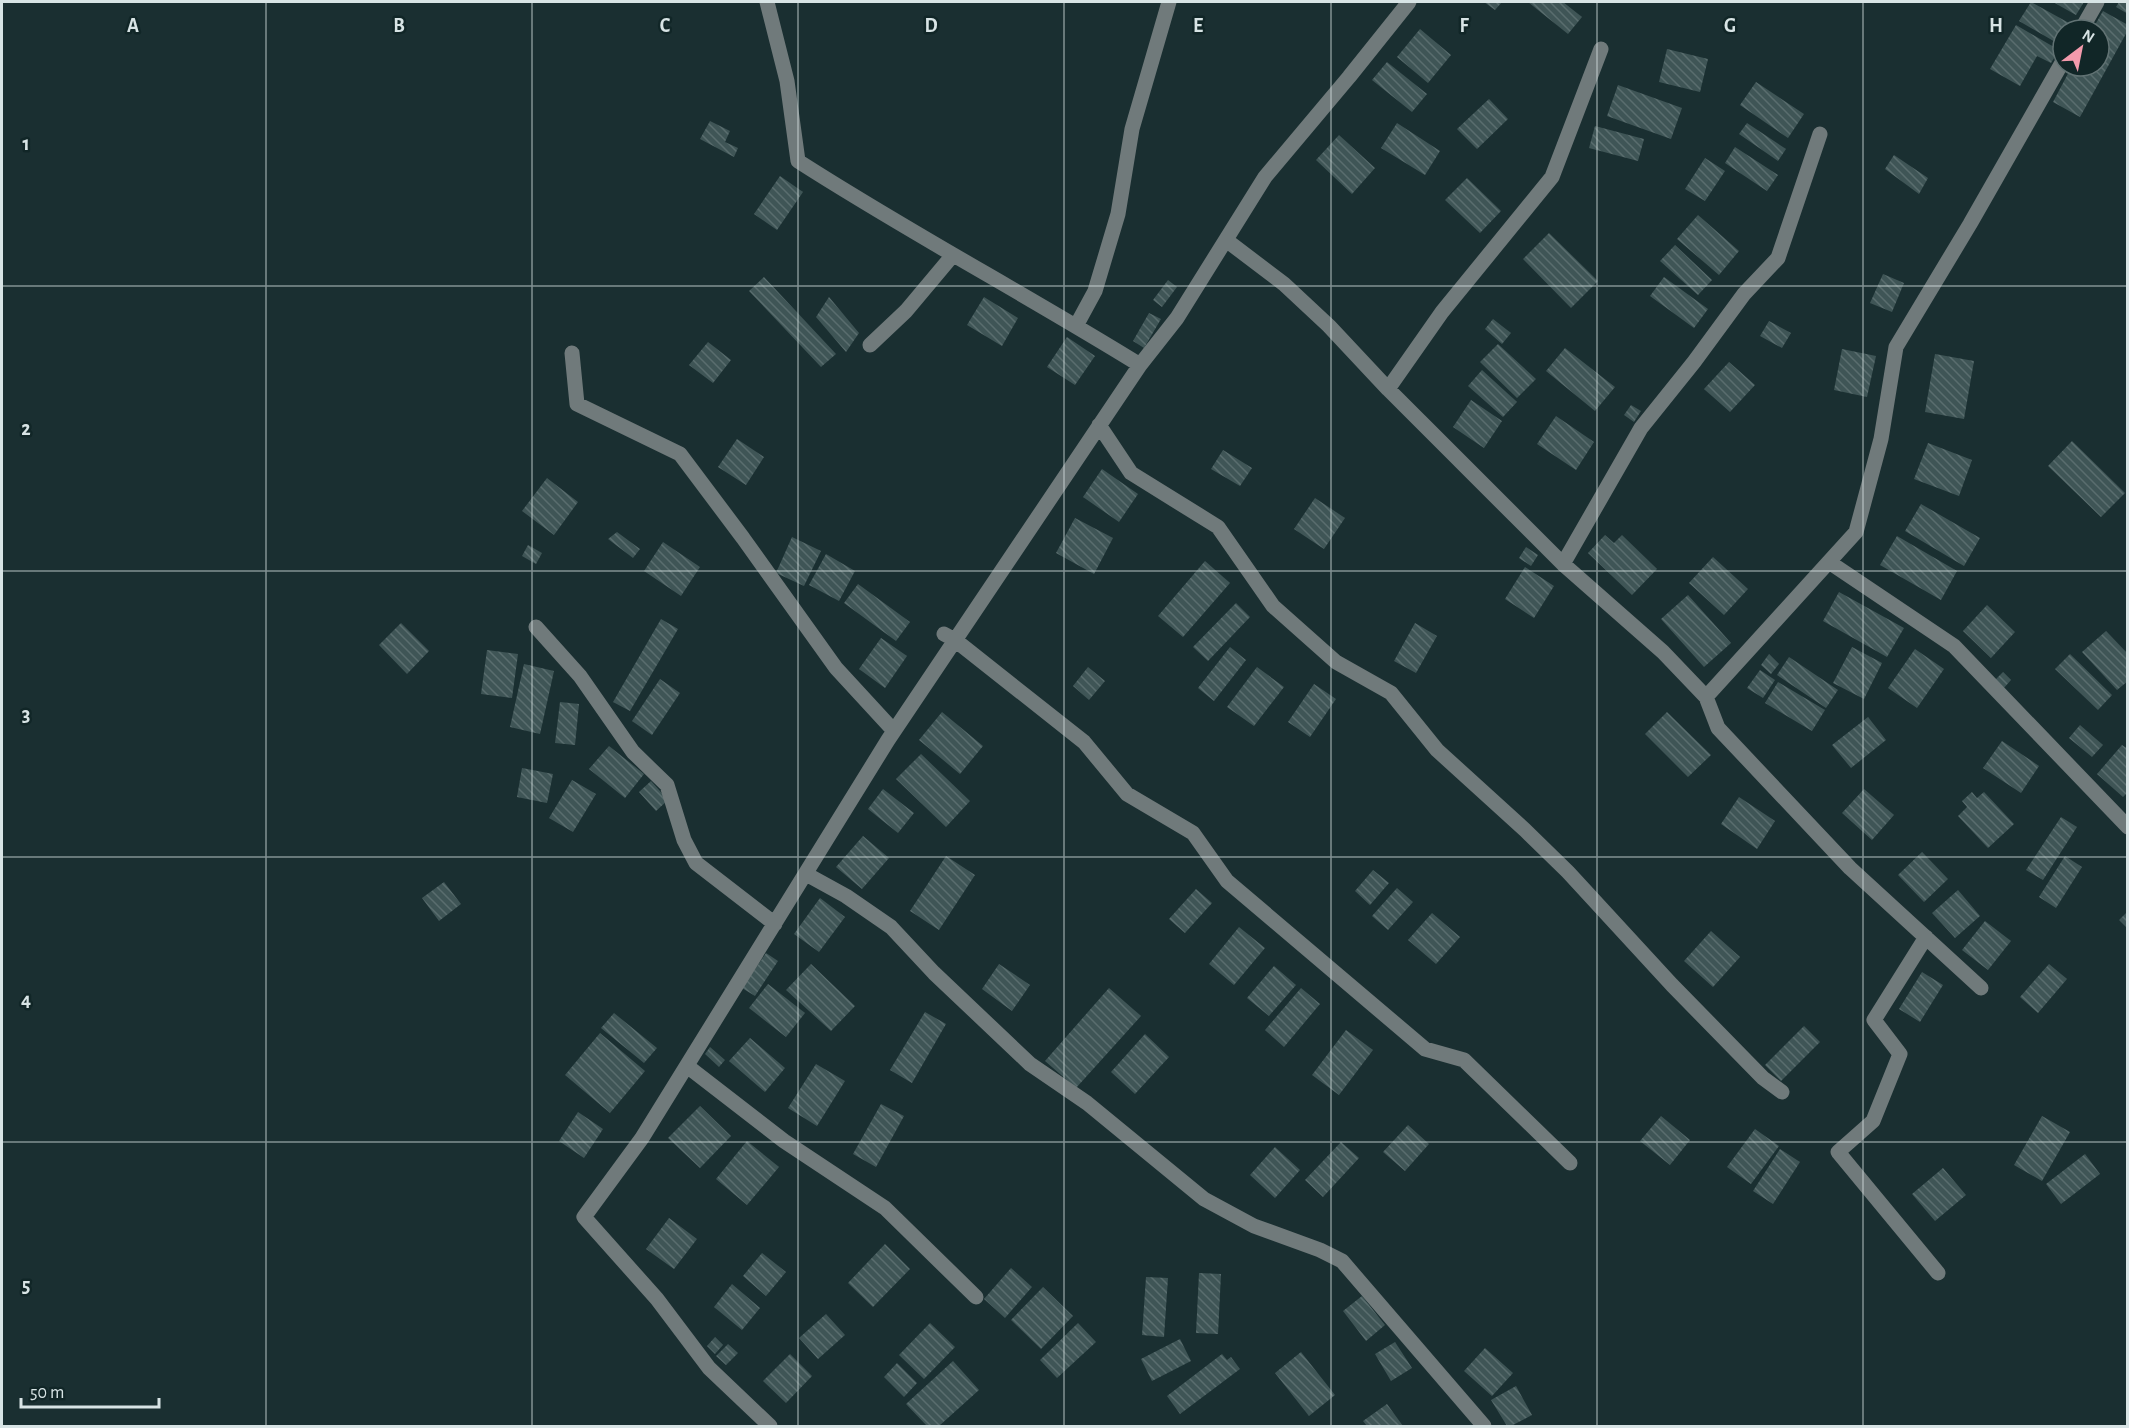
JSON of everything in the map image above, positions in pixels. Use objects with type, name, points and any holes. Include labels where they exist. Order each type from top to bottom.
[{"type":"street","points":[[767,2],[787,81],[798,161],[875,210],[1077,326],[1140,365]]},
{"type":"street","points":[[1077,326],[1095,291],[1118,214],[1132,129],[1169,2]]},
{"type":"street","points":[[770,1426],[709,1368],[657,1299],[584,1217],[642,1138],[894,731],[949,637],[1140,365],[1177,318],[1265,177],[1409,2]]},
{"type":"street","points":[[2087,18],[2097,2]]},
{"type":"street","points":[[1388,389],[1442,312],[1552,177],[1602,49]]},
{"type":"street","points":[[1706,697],[1856,532],[1881,440],[1896,347],[2053,78]]},
{"type":"street","points":[[1563,564],[1641,428],[1744,294],[1778,258],[1820,134]]},
{"type":"street","points":[[1226,240],[1284,284],[1329,326],[1388,389],[1563,564],[1663,652],[1706,697],[1718,728],[1850,868],[1981,988]]},
{"type":"street","points":[[870,345],[906,311],[953,255]]},
{"type":"street","points":[[572,352],[577,404],[680,454],[836,668],[894,731]]},
{"type":"street","points":[[1100,425],[1131,473],[1218,527],[1273,606],[1336,662],[1391,693],[1437,750],[1568,872],[1672,985],[1763,1078],[1782,1092]]},
{"type":"street","points":[[1829,562],[1954,646],[2127,826]]},
{"type":"street","points":[[536,627],[580,676],[633,753],[667,785],[684,840],[696,863],[775,924]]},
{"type":"street","points":[[949,637],[1084,742],[1127,794],[1193,833],[1227,881],[1425,1049],[1464,1060],[1570,1163]]},
{"type":"street","points":[[806,874],[846,896],[891,927],[934,973],[1030,1064],[1087,1103],[1204,1199],[1254,1226],[1320,1250],[1342,1261],[1484,1426]]},
{"type":"street","points":[[1926,938],[1874,1020],[1899,1054],[1873,1121],[1838,1152],[1938,1273]]},
{"type":"street","points":[[687,1066],[784,1141],[885,1208],[976,1297]]},
{"type":"building","points":[[1484,2],[1502,2],[1495,10]]},
{"type":"building","points":[[1528,2],[1563,2],[1582,17],[1568,34]]},
{"type":"building","points":[[2031,2],[2060,18],[2051,18],[2051,40],[2019,21]]},
{"type":"building","points":[[2053,2],[2084,2],[2076,15]]},
{"type":"building","points":[[2119,2],[2128,2],[2128,14],[2116,7]]},
{"type":"building","points":[[2103,11],[2128,25],[2128,30],[2111,61],[2111,18],[2099,18]]},
{"type":"building","points":[[2016,25],[2051,45],[2051,63],[2037,56],[2020,86],[1990,69]]},
{"type":"building","points":[[1420,29],[1451,55],[1428,83],[1397,57]]},
{"type":"building","points":[[1667,49],[1708,59],[1700,92],[1659,82]]},
{"type":"building","points":[[1387,62],[1427,94],[1412,112],[1372,80]]},
{"type":"building","points":[[2066,78],[2102,78],[2080,117],[2053,102]]},
{"type":"building","points":[[1756,82],[1804,114],[1788,138],[1740,105]]},
{"type":"building","points":[[1618,85],[1682,108],[1671,139],[1607,116]]},
{"type":"building","points":[[1489,99],[1508,119],[1477,149],[1457,129]]},
{"type":"building","points":[[710,121],[730,131],[725,142],[738,148],[734,157],[700,139]]},
{"type":"building","points":[[1397,123],[1440,151],[1425,175],[1381,148]]},
{"type":"building","points":[[1747,123],[1786,149],[1778,161],[1739,134]]},
{"type":"building","points":[[1595,126],[1644,139],[1638,161],[1589,148]]},
{"type":"building","points":[[1339,135],[1375,168],[1352,194],[1316,160]]},
{"type":"building","points":[[1735,147],[1778,175],[1767,191],[1725,163]]},
{"type":"building","points":[[1894,155],[1928,178],[1919,194],[1885,169]]},
{"type":"building","points":[[1705,158],[1725,171],[1705,201],[1685,189]]},
{"type":"building","points":[[780,176],[803,192],[777,230],[754,214]]},
{"type":"building","points":[[1467,178],[1501,211],[1480,233],[1445,200]]},
{"type":"building","points":[[1698,215],[1739,251],[1719,275],[1677,239]]},
{"type":"building","points":[[1549,233],[1598,281],[1571,308],[1523,259]]},
{"type":"building","points":[[1675,245],[1712,280],[1698,295],[1660,261]]},
{"type":"building","points":[[1883,274],[1904,283],[1892,312],[1870,303]]},
{"type":"building","points":[[764,277],[836,354],[821,367],[749,291]]},
{"type":"building","points":[[1664,277],[1708,309],[1694,328],[1650,296]]},
{"type":"building","points":[[1168,280],[1177,287],[1162,307],[1153,300]]},
{"type":"building","points":[[829,297],[859,333],[846,352],[816,317]]},
{"type":"building","points":[[984,297],[1018,318],[1002,346],[967,325]]},
{"type":"building","points":[[1149,313],[1161,319],[1144,348],[1133,341]]},
{"type":"building","points":[[1493,319],[1511,333],[1502,344],[1485,329]]},
{"type":"building","points":[[1769,321],[1791,333],[1782,348],[1760,336]]},
{"type":"building","points":[[1067,337],[1095,356],[1075,385],[1047,367]]},
{"type":"building","points":[[708,342],[731,360],[713,383],[689,365]]},
{"type":"building","points":[[1498,344],[1536,379],[1517,398],[1480,362]]},
{"type":"building","points":[[1565,348],[1615,387],[1595,411],[1546,371]]},
{"type":"building","points":[[1842,349],[1876,356],[1867,397],[1834,390]]},
{"type":"building","points":[[1935,354],[1974,361],[1964,419],[1925,412]]},
{"type":"building","points":[[1729,362],[1755,385],[1730,412],[1704,389]]},
{"type":"building","points":[[1482,370],[1517,402],[1503,417],[1468,386]]},
{"type":"building","points":[[1471,400],[1502,421],[1484,448],[1453,427]]},
{"type":"building","points":[[1631,405],[1641,411],[1634,422],[1624,415]]},
{"type":"building","points":[[1556,416],[1594,442],[1576,470],[1537,444]]},
{"type":"building","points":[[737,439],[764,457],[746,485],[718,467]]},
{"type":"building","points":[[2072,441],[2125,493],[2101,517],[2048,466]]},
{"type":"building","points":[[1928,443],[1972,460],[1959,496],[1914,479]]},
{"type":"building","points":[[1223,450],[1252,468],[1240,486],[1211,469]]},
{"type":"building","points":[[1102,469],[1138,494],[1119,522],[1083,497]]},
{"type":"building","points":[[547,478],[578,502],[554,535],[522,511]]},
{"type":"building","points":[[1315,498],[1345,518],[1324,549],[1294,529]]},
{"type":"building","points":[[1921,504],[1980,538],[1964,566],[1905,531]]},
{"type":"building","points":[[1075,518],[1113,538],[1094,574],[1056,553]]},
{"type":"building","points":[[617,532],[640,549],[633,558],[608,539]]},
{"type":"building","points":[[1605,535],[1614,543],[1622,535],[1657,569],[1632,595],[1588,553]]},
{"type":"building","points":[[1897,536],[1957,571],[1941,600],[1880,565]]},
{"type":"building","points":[[792,537],[821,551],[804,586],[776,573]]},
{"type":"building","points":[[663,542],[700,567],[681,596],[644,571]]},
{"type":"building","points":[[528,545],[542,553],[536,564],[522,556]]},
{"type":"building","points":[[1526,547],[1538,555],[1531,566],[1519,558]]},
{"type":"building","points":[[826,554],[855,571],[839,601],[809,585]]},
{"type":"building","points":[[1713,557],[1748,589],[1724,615],[1689,583]]},
{"type":"building","points":[[1205,561],[1230,583],[1183,637],[1158,616]]},
{"type":"building","points":[[1525,567],[1554,586],[1534,618],[1505,599]]},
{"type":"building","points":[[858,584],[910,622],[896,641],[844,603]]},
{"type":"building","points":[[1839,592],[1904,628],[1887,657],[1823,621]]},
{"type":"building","points":[[1688,595],[1731,643],[1704,667],[1661,619]]},
{"type":"building","points":[[1236,603],[1250,617],[1208,661],[1193,647]]},
{"type":"building","points":[[1987,605],[2015,632],[1991,658],[1963,631]]},
{"type":"building","points":[[661,619],[678,629],[630,711],[613,702]]},
{"type":"building","points":[[401,623],[429,651],[407,674],[379,645]]},
{"type":"building","points":[[1415,623],[1437,636],[1416,673],[1394,661]]},
{"type":"building","points":[[2106,631],[2128,654],[2128,681],[2117,690],[2082,652]]},
{"type":"building","points":[[881,638],[907,656],[885,688],[859,669]]},
{"type":"building","points":[[1230,647],[1246,660],[1214,701],[1198,688]]},
{"type":"building","points":[[1852,647],[1882,663],[1864,699],[1833,683]]},
{"type":"building","points":[[1915,649],[1944,669],[1917,708],[1888,688]]},
{"type":"building","points":[[487,650],[518,654],[512,698],[481,694]]},
{"type":"building","points":[[1769,654],[1779,664],[1771,674],[1761,665]]},
{"type":"building","points":[[2070,654],[2112,695],[2098,710],[2055,669]]},
{"type":"building","points":[[1789,657],[1838,690],[1826,708],[1777,675]]},
{"type":"building","points":[[524,664],[554,671],[540,734],[510,727]]},
{"type":"building","points":[[1088,667],[1105,681],[1089,700],[1073,686]]},
{"type":"building","points":[[1257,667],[1284,687],[1254,726],[1227,707]]},
{"type":"building","points":[[1760,670],[1775,680],[1763,698],[1747,688]]},
{"type":"building","points":[[2003,672],[2011,680],[2003,689],[1994,681]]},
{"type":"building","points":[[660,679],[680,693],[652,735],[632,721]]},
{"type":"building","points":[[1778,682],[1825,710],[1812,731],[1765,703]]},
{"type":"building","points":[[1314,684],[1336,699],[1310,737],[1288,722]]},
{"type":"building","points":[[560,702],[579,704],[575,745],[555,743]]},
{"type":"building","points":[[942,712],[983,746],[960,774],[919,740]]},
{"type":"building","points":[[1667,712],[1711,755],[1688,777],[1645,734]]},
{"type":"building","points":[[1868,717],[1886,740],[1851,768],[1832,745]]},
{"type":"building","points":[[2080,725],[2103,745],[2092,757],[2069,738]]},
{"type":"building","points":[[2002,741],[2039,766],[2021,793],[1983,768]]},
{"type":"building","points":[[2122,745],[2128,749],[2128,792],[2123,797],[2097,774]]},
{"type":"building","points":[[609,746],[644,774],[625,798],[589,769]]},
{"type":"building","points":[[921,754],[970,801],[946,827],[896,779]]},
{"type":"building","points":[[522,768],[553,774],[547,803],[517,797]]},
{"type":"building","points":[[572,780],[596,794],[573,832],[549,818]]},
{"type":"building","points":[[651,781],[668,800],[656,811],[639,792]]},
{"type":"building","points":[[883,789],[914,813],[898,833],[868,809]]},
{"type":"building","points":[[1864,789],[1894,815],[1872,840],[1842,813]]},
{"type":"building","points":[[1972,792],[1977,798],[1984,792],[2014,824],[1988,848],[1958,816],[1967,807],[1962,801]]},
{"type":"building","points":[[1739,797],[1775,821],[1757,849],[1721,824]]},
{"type":"building","points":[[2061,817],[2077,827],[2043,880],[2026,870]]},
{"type":"building","points":[[863,836],[889,858],[862,889],[836,867]]},
{"type":"building","points":[[1922,852],[1948,879],[1924,902],[1898,875]]},
{"type":"building","points":[[946,856],[975,875],[939,930],[910,911]]},
{"type":"building","points":[[2065,856],[2082,867],[2056,908],[2039,897]]},
{"type":"building","points":[[1373,870],[1389,883],[1370,905],[1355,891]]},
{"type":"building","points":[[444,882],[461,904],[439,921],[422,898]]},
{"type":"building","points":[[1397,888],[1413,902],[1388,930],[1372,916]]},
{"type":"building","points":[[1196,889],[1212,903],[1185,933],[1169,919]]},
{"type":"building","points":[[1958,890],[1980,916],[1955,938],[1932,913]]},
{"type":"building","points":[[820,898],[845,917],[819,952],[794,934]]},
{"type":"building","points":[[2128,911],[2128,929],[2119,920]]},
{"type":"building","points":[[1432,913],[1460,937],[1436,964],[1408,940]]},
{"type":"building","points":[[1985,921],[2011,941],[1988,970],[1962,950]]},
{"type":"building","points":[[1239,927],[1265,948],[1234,985],[1209,964]]},
{"type":"building","points":[[1711,931],[1740,957],[1713,987],[1684,961]]},
{"type":"building","points":[[766,953],[778,961],[755,996],[742,988]]},
{"type":"building","points":[[811,964],[855,1006],[831,1031],[786,990]]},
{"type":"building","points":[[999,964],[1030,985],[1012,1011],[982,989]]},
{"type":"building","points":[[2049,964],[2067,979],[2038,1013],[2020,997]]},
{"type":"building","points":[[1274,966],[1296,985],[1269,1016],[1247,998]]},
{"type":"building","points":[[1922,972],[1943,985],[1920,1022],[1899,1009]]},
{"type":"building","points":[[768,984],[805,1013],[786,1037],[749,1008]]},
{"type":"building","points":[[1109,988],[1141,1016],[1076,1088],[1045,1061]]},
{"type":"building","points":[[1301,988],[1320,1004],[1284,1047],[1265,1030]]},
{"type":"building","points":[[925,1012],[946,1024],[912,1083],[890,1070]]},
{"type":"building","points":[[614,1013],[657,1048],[644,1063],[601,1028]]},
{"type":"building","points":[[1804,1026],[1820,1042],[1781,1081],[1765,1065]]},
{"type":"building","points":[[1346,1030],[1373,1050],[1339,1095],[1312,1075]]},
{"type":"building","points":[[600,1033],[645,1071],[610,1113],[565,1075]]},
{"type":"building","points":[[1145,1034],[1169,1057],[1135,1094],[1111,1072]]},
{"type":"building","points":[[750,1038],[785,1068],[765,1092],[729,1061]]},
{"type":"building","points":[[710,1047],[725,1060],[719,1067],[705,1054]]},
{"type":"building","points":[[816,1064],[845,1081],[817,1126],[788,1108]]},
{"type":"building","points":[[881,1104],[904,1116],[876,1167],[853,1154]]},
{"type":"building","points":[[700,1106],[731,1136],[700,1168],[668,1138]]},
{"type":"building","points":[[578,1112],[603,1129],[584,1158],[559,1141]]},
{"type":"building","points":[[1661,1116],[1690,1140],[1670,1165],[1640,1141]]},
{"type":"building","points":[[2042,1116],[2070,1132],[2042,1181],[2014,1165]]},
{"type":"building","points":[[1408,1125],[1429,1144],[1405,1171],[1383,1152]]},
{"type":"building","points":[[1755,1129],[1779,1146],[1751,1184],[1727,1167]]},
{"type":"building","points":[[747,1141],[779,1167],[747,1205],[716,1179]]},
{"type":"building","points":[[1341,1142],[1359,1158],[1323,1197],[1305,1180]]},
{"type":"building","points":[[1275,1147],[1300,1170],[1275,1198],[1250,1175]]},
{"type":"building","points":[[1780,1149],[1800,1162],[1773,1204],[1753,1191]]},
{"type":"building","points":[[2085,1154],[2100,1174],[2061,1204],[2046,1184]]},
{"type":"building","points":[[1943,1168],[1966,1195],[1935,1221],[1912,1194]]},
{"type":"building","points":[[669,1218],[697,1239],[674,1269],[646,1249]]},
{"type":"building","points":[[885,1244],[910,1269],[873,1307],[848,1283]]},
{"type":"building","points":[[762,1253],[786,1272],[766,1296],[743,1276]]},
{"type":"building","points":[[1011,1268],[1032,1287],[1005,1318],[984,1299]]},
{"type":"building","points":[[1199,1273],[1221,1274],[1218,1334],[1196,1333]]},
{"type":"building","points":[[1146,1277],[1168,1278],[1164,1337],[1142,1335]]},
{"type":"building","points":[[732,1284],[760,1308],[742,1330],[714,1307]]},
{"type":"building","points":[[1043,1287],[1073,1316],[1041,1349],[1011,1320]]},
{"type":"building","points":[[1362,1296],[1385,1325],[1366,1341],[1343,1311]]},
{"type":"building","points":[[826,1314],[845,1335],[818,1359],[799,1338]]},
{"type":"building","points":[[930,1323],[955,1347],[924,1379],[899,1355]]},
{"type":"building","points":[[1078,1323],[1096,1342],[1057,1378],[1040,1360]]},
{"type":"building","points":[[715,1337],[723,1345],[715,1354],[707,1346]]},
{"type":"building","points":[[1180,1339],[1191,1361],[1152,1381],[1141,1359]]},
{"type":"building","points":[[1395,1342],[1412,1368],[1391,1381],[1375,1354]]},
{"type":"building","points":[[728,1344],[738,1353],[726,1365],[716,1356]]},
{"type":"building","points":[[1485,1348],[1513,1373],[1492,1396],[1464,1371]]},
{"type":"building","points":[[1301,1352],[1335,1395],[1309,1416],[1275,1373]]},
{"type":"building","points":[[790,1354],[812,1376],[786,1403],[763,1381]]},
{"type":"building","points":[[1222,1354],[1227,1360],[1231,1357],[1240,1369],[1180,1414],[1167,1396]]},
{"type":"building","points":[[953,1361],[979,1390],[939,1426],[927,1426],[906,1404]]},
{"type":"building","points":[[897,1363],[917,1383],[904,1397],[884,1377]]},
{"type":"building","points":[[1516,1386],[1532,1415],[1507,1426],[1491,1400]]},
{"type":"building","points":[[1387,1404],[1403,1426],[1367,1426],[1363,1421]]}]
